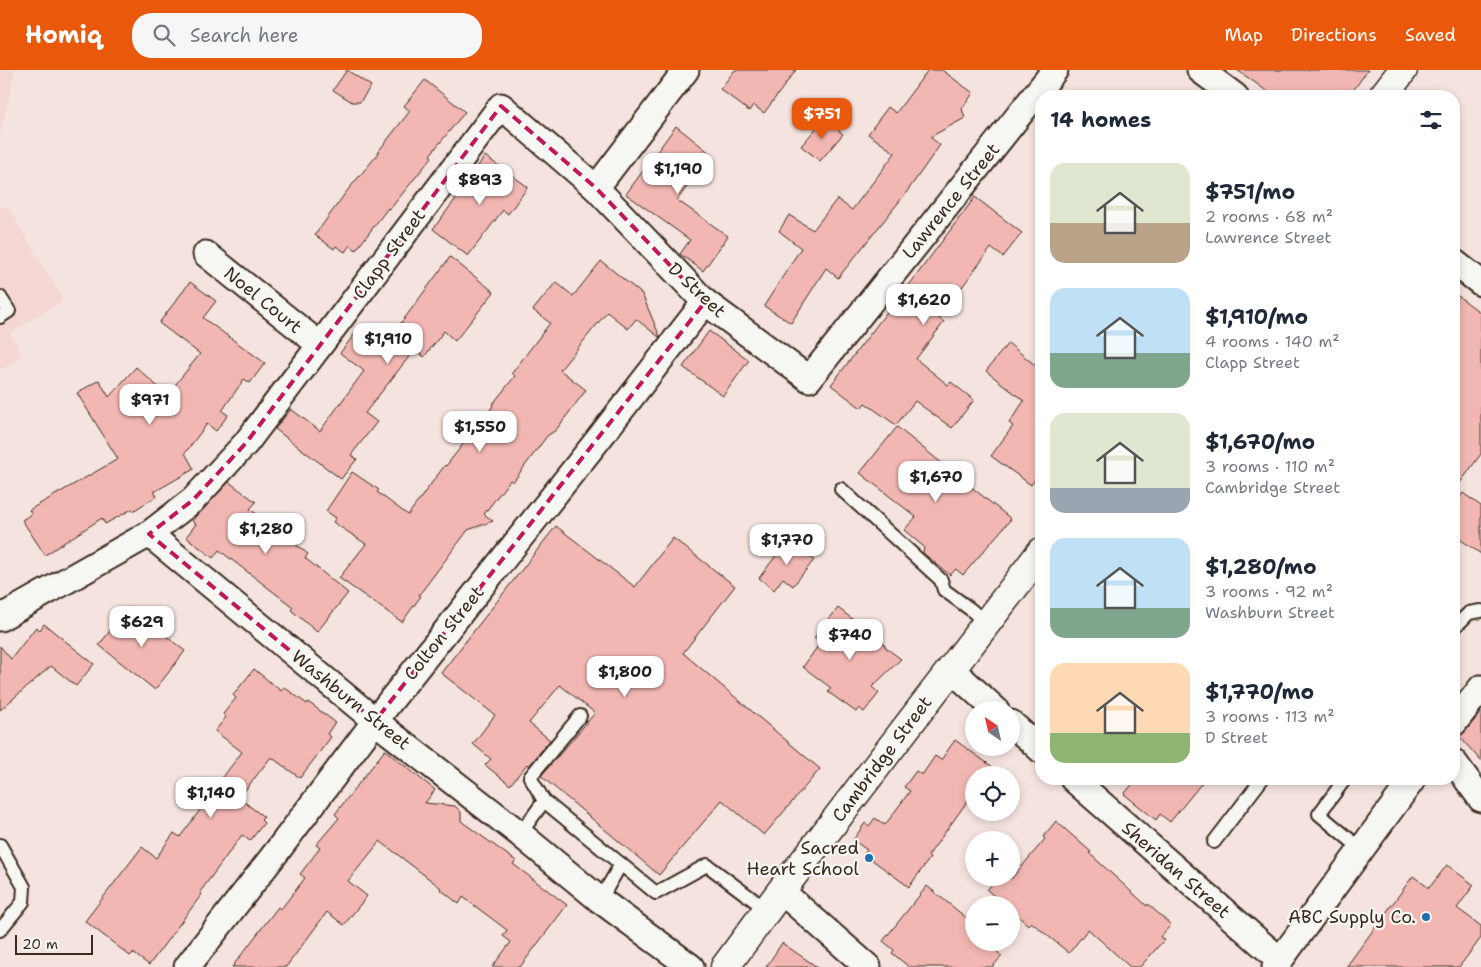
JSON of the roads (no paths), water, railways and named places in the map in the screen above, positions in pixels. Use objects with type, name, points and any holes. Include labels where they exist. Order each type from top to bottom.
[{"type":"main road","points":[[1388,90],[1403,70]]},
{"type":"main road","name":"Cambridge Street","points":[[725,967],[774,900],[1035,560]]},
{"type":"street","points":[[596,188],[686,70]]},
{"type":"street","name":"Lawrence Street","points":[[1039,90],[1055,70]]},
{"type":"street","points":[[1200,70],[1227,90]]},
{"type":"street","name":"Lawrence Street","points":[[809,379],[1035,95]]},
{"type":"street","name":"Clapp Street","points":[[149,534],[193,500],[246,443],[501,106],[596,188]]},
{"type":"street","name":"D Street","points":[[596,188],[705,302],[809,379]]},
{"type":"street","name":"Noel Court","points":[[206,254],[320,345]]},
{"type":"street","points":[[1460,267],[1481,283]]},
{"type":"street","name":"Colton Street","points":[[187,967],[375,721],[705,302]]},
{"type":"street","points":[[0,618],[149,534]]},
{"type":"street","name":"Washburn Street","points":[[149,534],[375,721],[520,834],[600,900],[691,967]]},
{"type":"street","points":[[951,669],[986,701]]},
{"type":"street","points":[[1460,715],[1481,688]]},
{"type":"street","points":[[1020,732],[1035,745]]},
{"type":"street","points":[[1460,770],[1481,799]]},
{"type":"street","name":"Sheridan Street","points":[[1080,785],[1277,964]]},
{"type":"street","points":[[1277,964],[1408,785]]},
{"type":"street","points":[[774,900],[868,967]]},
{"type":"lane","points":[[0,297],[9,311],[0,317]]},
{"type":"lane","points":[[842,490],[941,580],[944,590],[986,623]]},
{"type":"lane","points":[[1460,622],[1469,612],[1481,611]]},
{"type":"lane","points":[[580,716],[530,777],[544,801],[656,893],[706,865],[774,900]]},
{"type":"lane","points":[[1214,842],[1257,785]]},
{"type":"lane","points":[[1341,785],[1319,814],[1361,849]]},
{"type":"lane","points":[[520,834],[544,801]]},
{"type":"lane","points":[[0,930],[23,902],[24,887],[2,853]]},
{"type":"lane","points":[[600,900],[621,864]]},
{"type":"place","name":"Sacred Heart School","points":[[869,858]]},
{"type":"place","name":"ABC Supply Co.","points":[[1426,917]]}]
